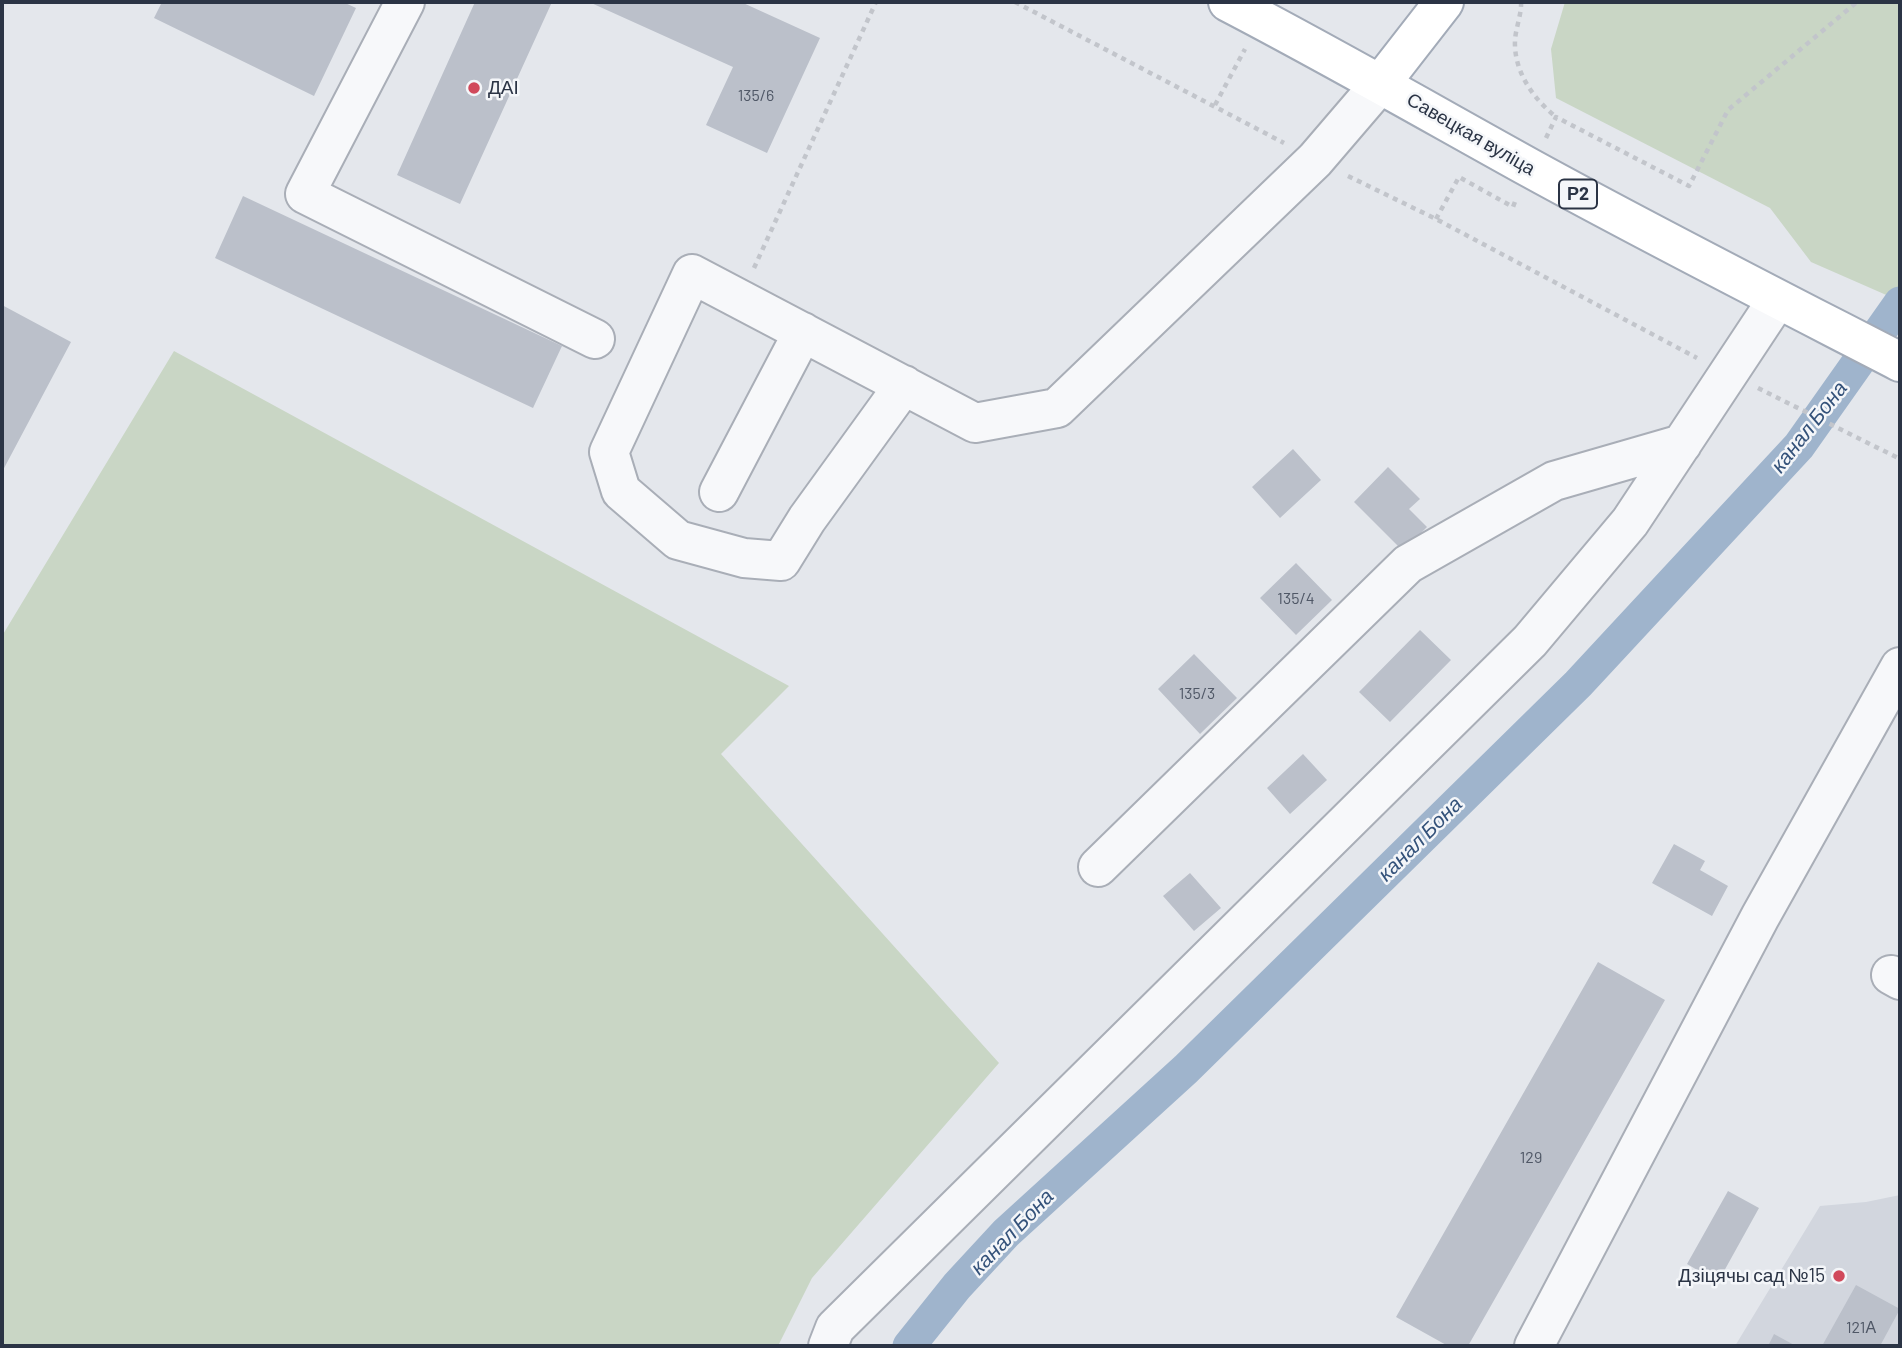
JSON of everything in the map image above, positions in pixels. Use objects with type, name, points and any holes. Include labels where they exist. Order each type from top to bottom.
[{"type":"main road","name":"Савецкая вуліца","points":[[1228,2],[1381,83],[1530,168],[1777,300],[1900,362]]},
{"type":"main road","points":[[1381,83],[1444,2]]},
{"type":"lane","points":[[405,2],[305,194],[595,339]]},
{"type":"lane","points":[[904,385],[807,519],[782,561],[744,558],[678,540],[621,491],[608,452],[692,274],[904,385],[975,423],[1057,408],[1315,160],[1381,83]]},
{"type":"lane","points":[[828,1346],[835,1328],[1531,641],[1630,522],[1777,300]]},
{"type":"lane","points":[[719,492],[803,332]]},
{"type":"lane","points":[[1098,867],[1408,564],[1554,481],[1682,444]]},
{"type":"lane","points":[[1534,1346],[1760,917],[1900,667]]},
{"type":"path","points":[[740,299],[876,2]]},
{"type":"path","points":[[1015,2],[1315,160],[1436,219],[1728,374],[1900,459]]},
{"type":"path","points":[[1522,2],[1515,45],[1519,69],[1538,102],[1556,117],[1689,186],[1728,110],[1857,2]]},
{"type":"path","points":[[1436,219],[1458,177],[1513,207],[1556,117]]},
{"type":"shaded area","name":"Дзіцячы сад №15","points":[[1900,1195],[1900,1346],[1735,1346],[1820,1206],[1866,1202]]},
{"type":"green space","points":[[1565,2],[1900,2],[1900,301],[1811,262],[1770,208],[1556,98],[1551,49]]},
{"type":"green space","points":[[174,351],[789,686],[721,754],[999,1063],[812,1278],[778,1346],[2,1346],[2,636]]},
{"type":"building","points":[[162,2],[343,2],[356,8],[314,96],[154,18]]},
{"type":"building","name":"ДАІ","points":[[475,2],[552,2],[460,204],[397,175]]},
{"type":"building","points":[[589,2],[741,2],[820,38],[767,153],[706,125],[733,67]]},
{"type":"building","points":[[243,196],[562,346],[533,408],[215,258]]},
{"type":"building","points":[[2,305],[71,342],[2,472]]},
{"type":"building","points":[[1293,449],[1321,480],[1280,518],[1252,487]]},
{"type":"building","points":[[1388,467],[1420,499],[1409,509],[1427,527],[1403,551],[1354,502]]},
{"type":"building","points":[[1296,563],[1332,600],[1296,635],[1260,598]]},
{"type":"building","points":[[1420,630],[1451,660],[1390,722],[1359,692]]},
{"type":"building","points":[[1194,654],[1237,698],[1200,734],[1158,689]]},
{"type":"building","points":[[1303,754],[1327,780],[1290,814],[1267,788]]},
{"type":"building","points":[[1674,844],[1705,861],[1700,870],[1728,886],[1712,916],[1652,883]]},
{"type":"building","points":[[1190,873],[1221,908],[1194,931],[1163,896]]},
{"type":"building","points":[[1598,962],[1665,1000],[1468,1346],[1448,1346],[1396,1317]]},
{"type":"building","points":[[1728,1191],[1759,1208],[1718,1282],[1687,1264]]},
{"type":"building","points":[[1856,1285],[1900,1309],[1880,1346],[1822,1346]]},
{"type":"building","points":[[1774,1334],[1796,1346],[1768,1346]]},
{"type":"waterway","name":"канал Бона","points":[[909,1346],[957,1286],[1006,1233],[1186,1069],[1578,684],[1799,446],[1900,303]]},
{"type":"place","name":"ДАІ","points":[[474,88]]},
{"type":"place","name":"Дзіцячы сад №15","points":[[1839,1276]]}]
